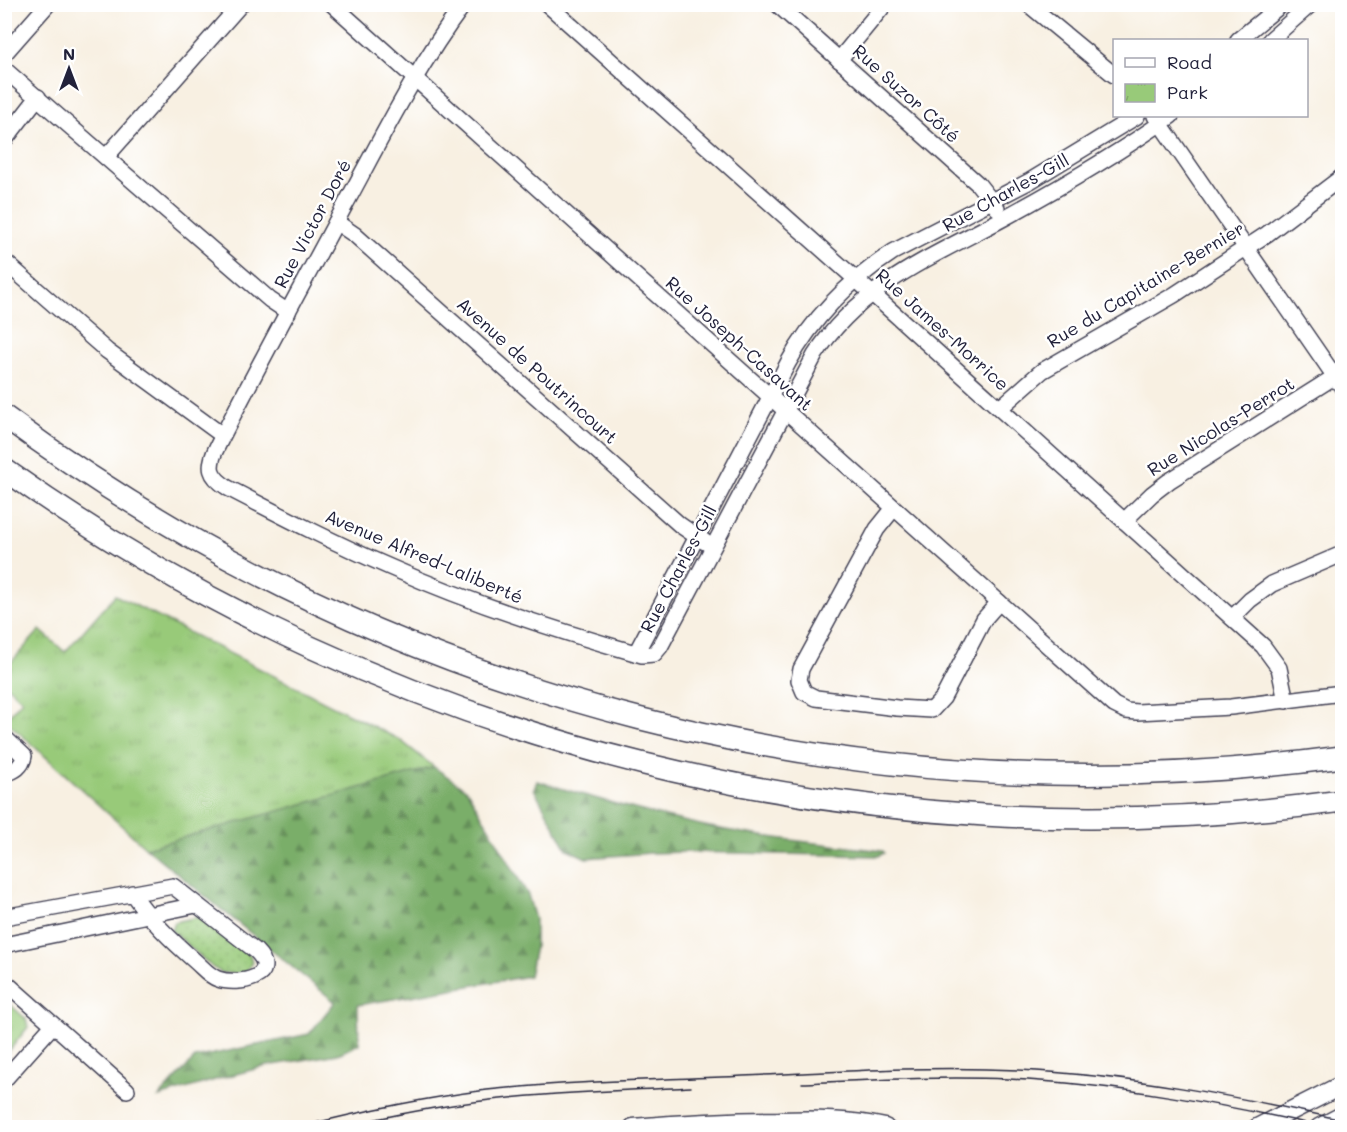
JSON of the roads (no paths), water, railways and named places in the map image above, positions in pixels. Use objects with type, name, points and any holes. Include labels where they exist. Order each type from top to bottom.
[{"type":"highway","points":[[4,416],[67,461],[138,507],[215,552],[301,597],[393,637],[478,670],[639,719],[708,735],[823,756],[911,767],[1007,774],[1078,776],[1174,773],[1283,765],[1342,757]]},
{"type":"highway","points":[[4,469],[60,508],[140,558],[201,593],[285,636],[433,699],[515,728],[618,758],[690,775],[794,795],[893,808],[971,815],[1068,818],[1171,817],[1256,811],[1342,801]]},
{"type":"main road","points":[[1257,1128],[1342,1085]]},
{"type":"main road","points":[[1319,1128],[1342,1116]]},
{"type":"main road","points":[[633,1128],[802,1120],[861,1123],[885,1128]]},
{"type":"street","points":[[4,54],[48,4]]},
{"type":"street","points":[[106,157],[241,4]]},
{"type":"street","name":"Rue Joseph-Casavant","points":[[332,4],[1109,701],[1122,710],[1132,712],[1286,701]]},
{"type":"street","name":"Rue Victor Doré","points":[[211,470],[213,456],[222,435],[336,222],[414,79],[464,4]]},
{"type":"street","name":"Rue James-Morrice","points":[[547,4],[1263,646],[1276,661],[1282,677],[1286,701]]},
{"type":"street","name":"Rue Suzor Côté","points":[[777,4],[978,184],[1003,219]]},
{"type":"street","points":[[838,60],[885,4]]},
{"type":"street","points":[[1028,4],[1113,74]]},
{"type":"street","points":[[1239,39],[1282,4]]},
{"type":"street","points":[[1271,39],[1305,6]]},
{"type":"street","points":[[4,69],[270,300],[288,312]]},
{"type":"street","points":[[4,141],[38,97]]},
{"type":"street","name":"Rue Charles-Gill","points":[[1135,117],[993,202],[893,252],[856,280],[830,304],[795,350],[636,654],[648,656],[656,652],[784,411],[821,345],[841,321],[871,294],[904,271],[1003,219],[1091,168],[1162,118]]},
{"type":"street","points":[[1162,118],[1246,248],[1340,379]]},
{"type":"street","name":"Rue du Capitaine-Bernier","points":[[1000,408],[1028,382],[1049,367],[1137,318],[1246,248],[1342,177]]},
{"type":"street","name":"Avenue de Poutrincourt","points":[[336,222],[355,234],[680,525],[696,538],[713,546]]},
{"type":"street","points":[[4,261],[117,358],[222,435]]},
{"type":"street","name":"Rue Nicolas-Perrot","points":[[1124,521],[1169,481],[1340,379]]},
{"type":"street","name":"Avenue Alfred-Laliberté","points":[[211,470],[215,478],[228,488],[395,570],[494,609],[636,654]]},
{"type":"street","points":[[894,508],[877,529],[801,669],[799,680],[804,692],[812,698],[932,710],[943,698],[984,619],[999,602]]},
{"type":"street","points":[[1232,618],[1250,600],[1272,584],[1342,554]]},
{"type":"street","points":[[1286,701],[1342,693]]},
{"type":"street","points":[[4,737],[24,756],[19,768],[4,774]]},
{"type":"street","points":[[4,917],[132,893],[173,886],[261,956],[264,968],[260,974],[246,981],[217,979],[161,932],[132,893]]},
{"type":"street","points":[[4,945],[196,905]]},
{"type":"street","points":[[4,981],[127,1090]]},
{"type":"street","points":[[4,1080],[53,1025]]},
{"type":"tram line","points":[[295,1128],[414,1101],[516,1087],[633,1080],[944,1068],[1018,1070],[1140,1082],[1222,1095],[1342,1120]]},
{"type":"tram line","points":[[802,1083],[956,1078],[1088,1085],[1169,1096],[1328,1128]]},
{"type":"tram line","points":[[337,1128],[451,1105],[515,1097],[691,1087]]}]
